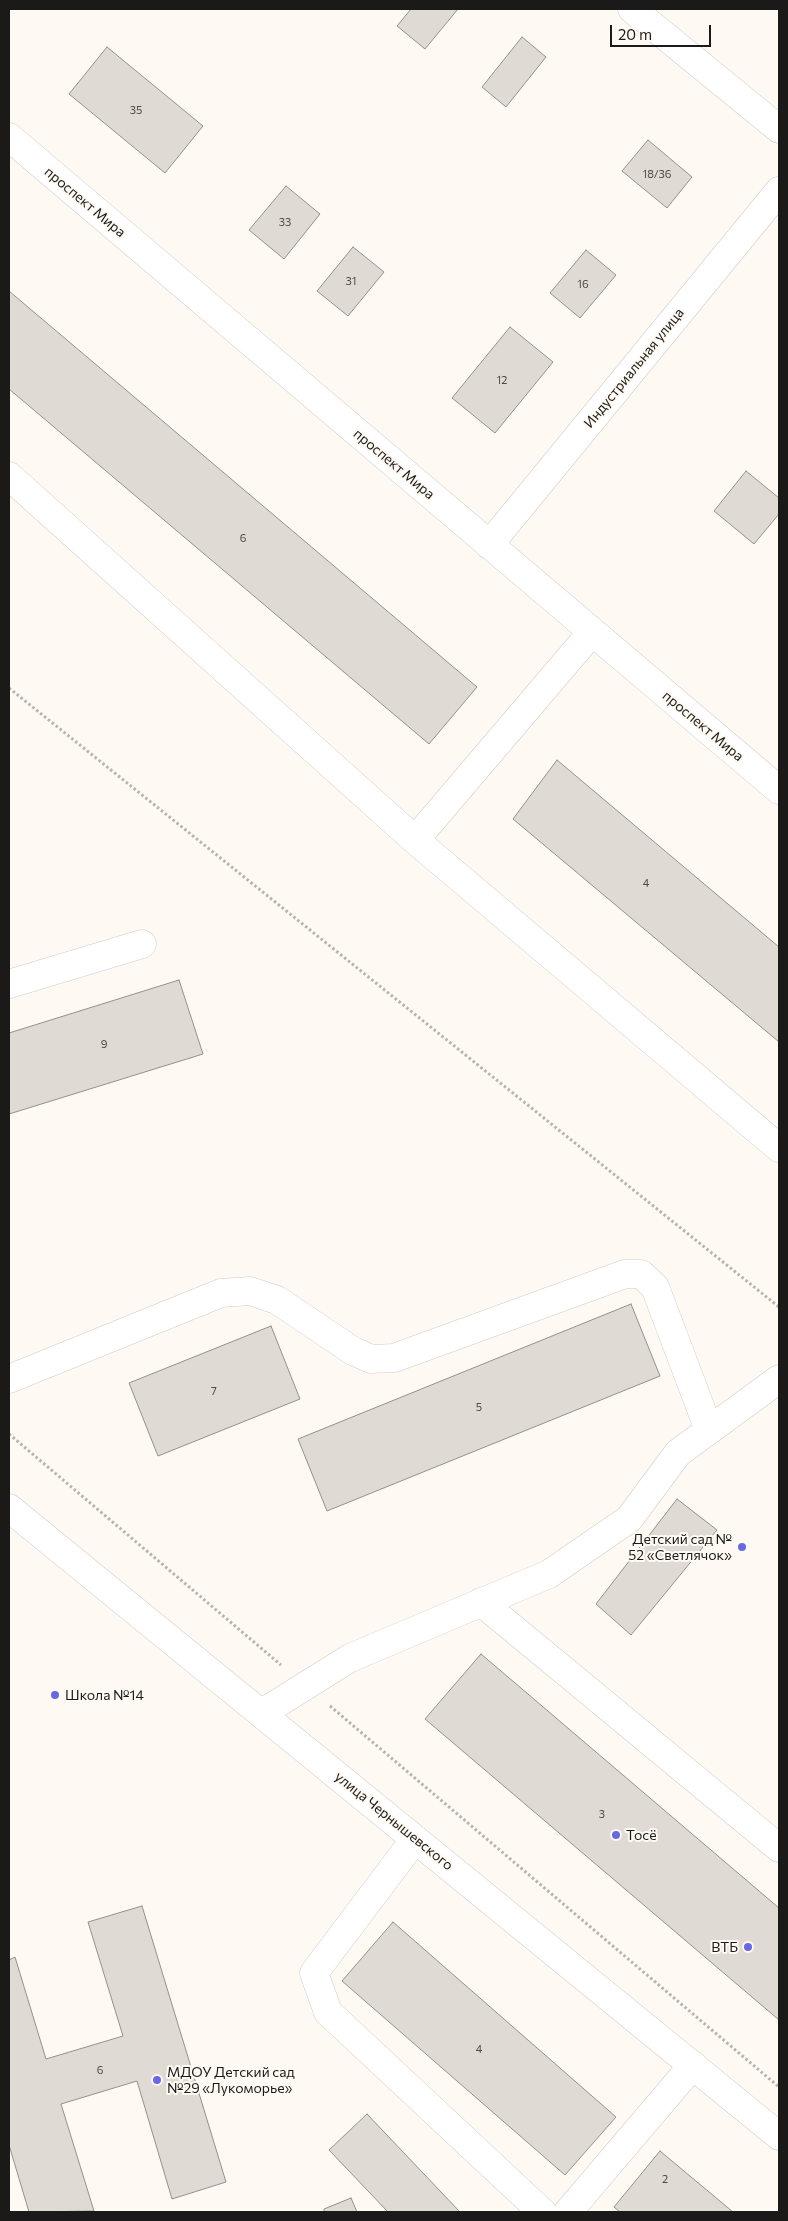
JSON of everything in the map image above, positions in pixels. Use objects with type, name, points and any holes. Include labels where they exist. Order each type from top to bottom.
[{"type":"street","points":[[632,9],[779,129]]},
{"type":"street","name":"проспект Мира","points":[[9,138],[779,790]]},
{"type":"street","name":"Индустриальная улица","points":[[489,545],[779,191]]},
{"type":"street","points":[[9,476],[415,840],[779,1148]]},
{"type":"street","points":[[415,840],[592,632]]},
{"type":"street","points":[[9,984],[142,944]]},
{"type":"street","points":[[9,1379],[221,1293],[250,1291],[277,1300],[353,1351],[371,1360],[394,1358],[625,1274],[641,1274],[655,1287],[709,1430]]},
{"type":"street","points":[[262,1713],[350,1658],[549,1574],[628,1519],[678,1453],[779,1379]]},
{"type":"street","name":"улица Чернышевского","points":[[9,1508],[779,2136]]},
{"type":"street","points":[[480,1602],[779,1848]]},
{"type":"street","points":[[416,1839],[314,1973],[328,2012],[542,2212]]},
{"type":"street","points":[[568,2212],[693,2065]]},
{"type":"path","points":[[9,688],[779,1307]]},
{"type":"path","points":[[9,1434],[779,2087]]},
{"type":"building","points":[[411,9],[458,9],[425,49],[397,26]]},
{"type":"building","points":[[522,37],[546,57],[506,107],[482,87]]},
{"type":"building","points":[[107,47],[203,126],[165,173],[69,94]]},
{"type":"building","points":[[648,140],[692,177],[667,208],[622,171]]},
{"type":"building","points":[[286,186],[320,214],[284,259],[249,230]]},
{"type":"building","points":[[353,247],[384,272],[348,316],[317,291]]},
{"type":"building","points":[[586,250],[616,275],[580,318],[550,293]]},
{"type":"building","points":[[9,291],[477,687],[429,744],[9,389]]},
{"type":"building","points":[[510,327],[553,362],[495,433],[452,398]]},
{"type":"building","points":[[746,471],[779,498],[779,514],[754,544],[714,511]]},
{"type":"building","points":[[557,760],[779,947],[779,1042],[513,819]]},
{"type":"building","points":[[179,980],[203,1054],[9,1114],[9,1033]]},
{"type":"building","points":[[631,1304],[660,1376],[327,1511],[298,1439]]},
{"type":"building","points":[[271,1326],[300,1399],[158,1456],[129,1383]]},
{"type":"building","points":[[677,1499],[717,1530],[631,1635],[596,1604]]},
{"type":"building","points":[[481,1654],[779,1908],[779,2020],[425,1719]]},
{"type":"building","points":[[142,1906],[226,2182],[172,2199],[137,2081],[61,2104],[94,2211],[29,2212],[9,2145],[9,1960],[15,1957],[46,2059],[123,2036],[88,1922]]},
{"type":"building","points":[[393,1922],[616,2117],[565,2175],[342,1981]]},
{"type":"building","points":[[367,2114],[460,2212],[388,2212],[329,2150]]},
{"type":"building","points":[[660,2151],[733,2212],[620,2212],[614,2207]]},
{"type":"building","points":[[351,2198],[357,2212],[324,2212],[324,2209]]},
{"type":"place","name":"Детский сад № 52 «Светлячок»","points":[[742,1547]]},
{"type":"place","name":"Школа №14","points":[[55,1695]]},
{"type":"place","name":"Тосё","points":[[616,1835]]},
{"type":"place","name":"ВТБ","points":[[748,1947]]},
{"type":"place","name":"МДОУ Детский сад №29 «Лукоморье»","points":[[157,2080]]}]
